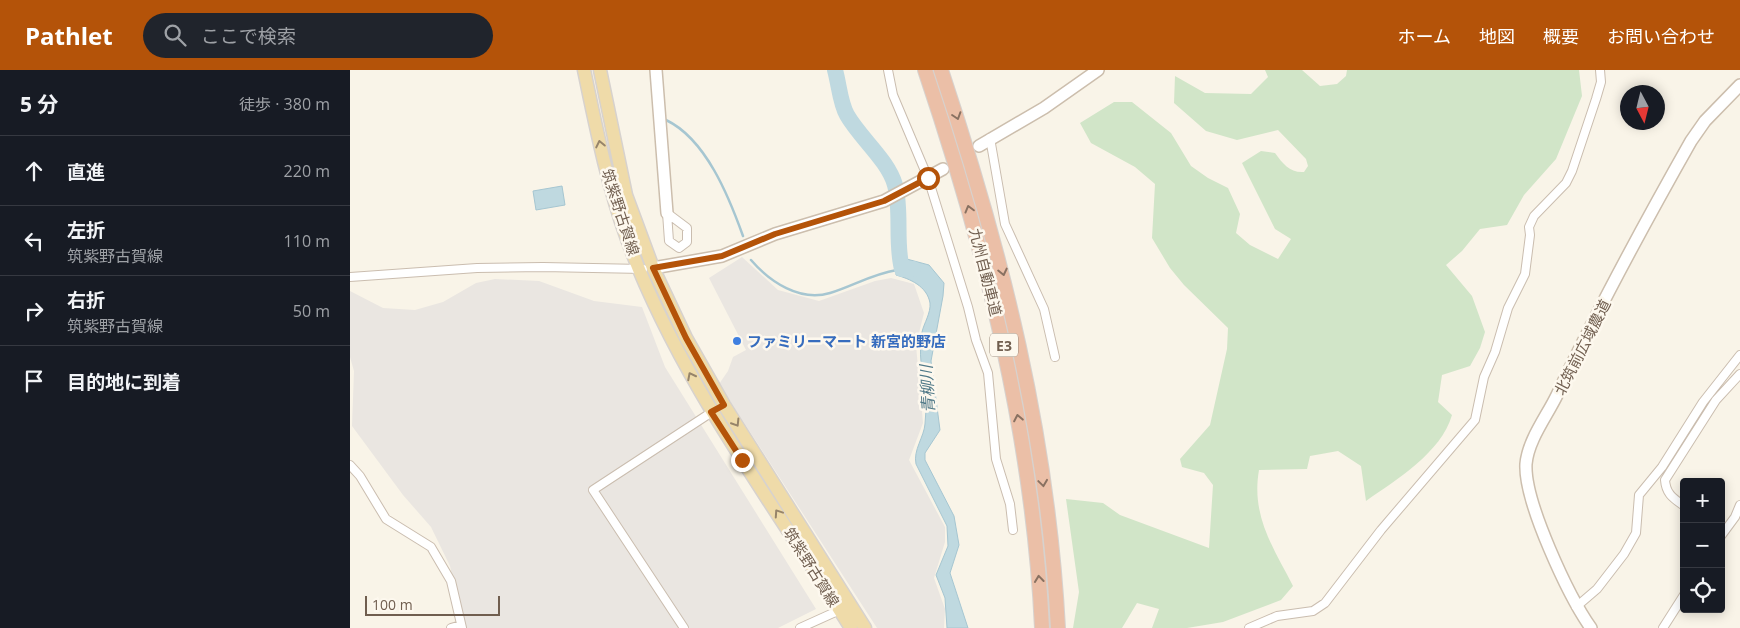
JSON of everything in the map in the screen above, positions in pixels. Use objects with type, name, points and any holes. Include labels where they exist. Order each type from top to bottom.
[{"type":"highway","name":"九州自動車道","points":[[925,70],[965,194],[1002,336],[1020,431],[1032,513],[1042,628]]},
{"type":"highway","name":"九州自動車道","points":[[941,70],[981,193],[1017,333],[1036,430],[1049,529],[1058,628]]},
{"type":"main road","name":"筑紫野古賀線","points":[[584,70],[613,196],[646,269],[679,351],[711,412],[845,608],[865,628]]},
{"type":"main road","name":"筑紫野古賀線","points":[[600,70],[626,195],[646,269],[724,405],[845,608],[851,628]]},
{"type":"street","points":[[656,70],[667,213]]},
{"type":"street","points":[[888,70],[893,95],[928,178],[990,382],[996,459],[1010,504],[1013,530]]},
{"type":"street","points":[[979,146],[1044,108],[1098,70]]},
{"type":"street","points":[[1249,628],[1277,616],[1313,611],[1325,603],[1381,530],[1475,420],[1484,377],[1495,352],[1508,308],[1525,274],[1530,235],[1529,227],[1534,216],[1566,183],[1572,171],[1601,82],[1600,70]]},
{"type":"street","name":"北筑前広域農道","points":[[1592,628],[1576,607],[1542,528],[1529,486],[1526,464],[1532,444],[1582,343],[1691,141],[1705,121],[1740,85]]},
{"type":"street","points":[[990,138],[1005,224],[1044,309],[1055,357]]},
{"type":"street","points":[[350,277],[477,268],[646,269],[722,256],[775,234],[884,201],[942,169]]},
{"type":"street","points":[[1576,607],[1597,589],[1624,554],[1636,533],[1639,495],[1662,467],[1703,402],[1740,355]]},
{"type":"street","points":[[1680,503],[1666,490],[1666,480],[1716,400],[1740,374]]},
{"type":"street","points":[[684,628],[593,490],[724,405]]},
{"type":"street","points":[[350,465],[360,476],[386,519],[431,546],[451,581],[461,627],[450,628]]},
{"type":"street","points":[[1725,529],[1735,517],[1740,505]]},
{"type":"street","points":[[1662,628],[1680,601]]},
{"type":"street","points":[[800,628],[845,608]]},
{"type":"shaded area","points":[[742,257],[778,290],[819,301],[875,281],[891,278],[914,284],[924,313],[916,345],[923,423],[909,460],[945,527],[945,542],[934,578],[945,609],[944,628],[877,628],[719,384],[728,371],[733,357],[746,350],[709,278]]},
{"type":"shaded area","points":[[495,279],[539,281],[594,301],[642,307],[665,367],[816,609],[778,628],[466,628],[461,616],[450,566],[431,527],[403,495],[352,426],[354,371],[350,357],[350,291],[383,308],[415,310],[443,302],[476,283]]},
{"type":"green space","points":[[1265,70],[1302,70],[1320,86],[1337,84],[1346,76],[1347,70],[1579,70],[1582,96],[1556,159],[1524,195],[1507,225],[1480,229],[1462,251],[1446,265],[1472,296],[1485,332],[1480,348],[1470,366],[1442,375],[1438,402],[1452,415],[1446,429],[1428,453],[1404,474],[1366,501],[1361,466],[1338,451],[1310,456],[1307,469],[1259,470],[1258,502],[1265,531],[1293,586],[1281,600],[1223,622],[1187,628],[1152,628],[1159,609],[1137,603],[1122,628],[1073,628],[1079,592],[1066,499],[1103,503],[1120,515],[1209,548],[1213,485],[1204,473],[1182,467],[1180,459],[1210,425],[1227,349],[1228,328],[1184,285],[1170,268],[1152,238],[1155,184],[1135,167],[1091,143],[1080,123],[1114,102],[1132,102],[1171,133],[1191,166],[1208,178],[1228,188],[1240,214],[1236,233],[1250,245],[1278,259],[1291,239],[1275,229],[1242,163],[1261,151],[1275,153],[1291,169],[1304,172],[1308,166],[1306,159],[1278,130],[1237,140],[1206,131],[1174,103],[1175,76],[1205,93],[1251,94],[1268,77]]},
{"type":"water","points":[[562,186],[565,205],[536,210],[533,191]]},
{"type":"water","points":[[903,258],[929,265],[944,283],[931,361],[940,430],[925,453],[925,460],[954,516],[959,545],[950,573],[968,628],[947,628],[945,598],[936,575],[948,546],[947,526],[915,459],[924,429],[926,413],[920,355],[922,332],[930,303],[922,288],[912,281],[896,275],[896,259]]},
{"type":"waterway","name":"青柳川","points":[[835,70],[841,99],[847,115],[880,158],[895,185],[902,269],[913,269]]},
{"type":"waterway","points":[[666,120],[693,141],[714,170],[731,204],[743,236]]},
{"type":"waterway","points":[[751,260],[776,282],[786,288],[808,295],[830,293],[879,274],[897,270]]},
{"type":"place","name":"ファミリーマート 新宮的野店","points":[[737,341]]},
{"type":"route","points":[[742,460],[711,412],[724,405],[686,338],[653,268],[722,256],[775,234],[884,201],[928,178]]}]
